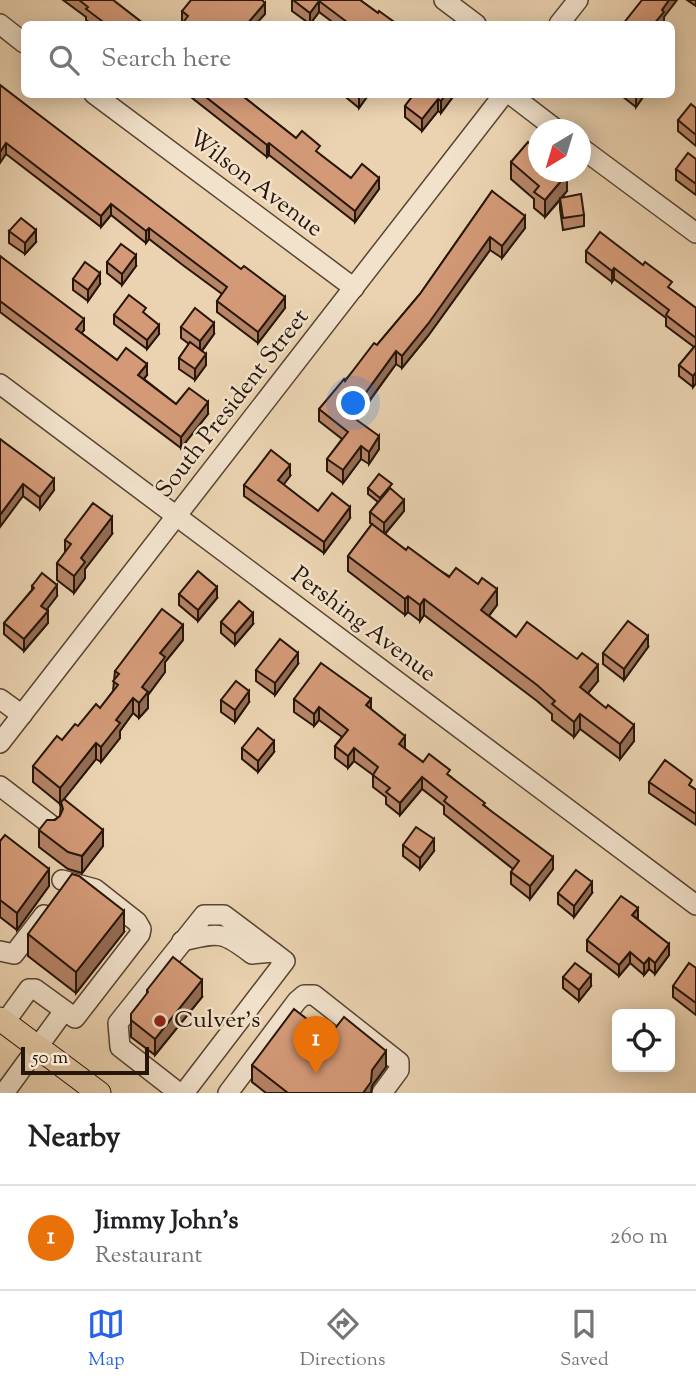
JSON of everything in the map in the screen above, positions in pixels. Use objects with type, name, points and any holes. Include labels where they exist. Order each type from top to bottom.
[{"type":"main road","points":[[2,1021],[99,1093]]},
{"type":"street","points":[[444,0],[473,21]]},
{"type":"street","points":[[561,21],[578,0]]},
{"type":"street","points":[[0,24],[21,41]]},
{"type":"street","name":"Wilson Avenue","points":[[99,98],[354,288]]},
{"type":"street","name":"South President Street","points":[[0,743],[501,98]]},
{"type":"street","points":[[515,98],[543,119]]},
{"type":"street","points":[[591,155],[696,233]]},
{"type":"street","name":"Pershing Avenue","points":[[0,384],[696,905]]},
{"type":"street","points":[[0,699],[22,715]]},
{"type":"street","points":[[0,786],[51,825]]},
{"type":"street","points":[[0,951],[14,954],[61,891],[57,876],[95,888],[137,922],[141,929],[140,934],[75,1018],[35,989],[29,989],[2,1021]]},
{"type":"street","points":[[204,915],[224,915],[285,961],[181,1093],[120,1047],[118,1023],[204,915]]},
{"type":"street","points":[[228,1093],[297,1000],[304,995],[314,995],[399,1062],[399,1070],[383,1093]]},
{"type":"street","points":[[10,1086],[64,1011]]},
{"type":"building","points":[[79,0],[113,0],[140,21],[102,21],[86,9],[88,7]]},
{"type":"building","points":[[191,0],[262,0],[265,3],[250,21],[184,21],[188,16],[182,11]]},
{"type":"building","points":[[293,0],[360,0],[393,21],[346,21],[319,1],[310,13]]},
{"type":"building","points":[[642,0],[669,0],[656,21],[625,21]]},
{"type":"building","points":[[0,85],[241,269],[244,266],[285,297],[258,332],[217,301],[227,287],[149,228],[146,231],[111,204],[101,216],[6,143],[0,152]]},
{"type":"building","points":[[207,98],[245,98],[296,138],[302,131],[320,146],[316,151],[351,178],[362,164],[379,178],[355,211],[269,143],[267,145]]},
{"type":"building","points":[[411,98],[443,98],[441,101],[438,99],[422,119],[405,106]]},
{"type":"building","points":[[691,104],[696,108],[696,135],[678,120]]},
{"type":"building","points":[[528,142],[528,177],[511,162]]},
{"type":"building","points":[[688,153],[696,159],[696,184],[676,169]]},
{"type":"building","points":[[534,182],[560,182],[545,200],[534,192],[539,186]]},
{"type":"building","points":[[492,191],[525,216],[502,246],[490,237],[428,324],[402,356],[396,351],[351,413],[379,436],[369,452],[361,446],[343,470],[327,459],[348,432],[319,409],[374,343],[377,345],[420,294]]},
{"type":"building","points":[[581,194],[584,215],[563,218],[560,198]]},
{"type":"building","points":[[21,218],[36,230],[25,243],[9,231]]},
{"type":"building","points":[[600,232],[643,265],[645,262],[672,282],[668,287],[696,308],[696,338],[666,315],[669,310],[614,268],[612,271],[586,251]]},
{"type":"building","points":[[121,244],[136,255],[122,274],[107,262]]},
{"type":"building","points":[[0,256],[84,319],[76,329],[117,360],[126,348],[147,364],[138,375],[176,404],[189,388],[208,402],[181,437],[0,301]]},
{"type":"building","points":[[85,262],[100,273],[88,290],[73,279]]},
{"type":"building","points":[[129,295],[146,308],[143,312],[159,325],[147,340],[114,315]]},
{"type":"building","points":[[195,308],[214,323],[200,341],[181,327]]},
{"type":"building","points":[[190,342],[206,354],[195,369],[179,358]]},
{"type":"building","points":[[696,345],[696,372],[693,376],[679,365]]},
{"type":"building","points":[[0,439],[54,479],[40,497],[23,484],[0,515]]},
{"type":"building","points":[[271,450],[290,465],[278,480],[318,511],[332,493],[350,507],[324,542],[244,485]]},
{"type":"building","points":[[379,474],[392,484],[380,498],[368,488]]},
{"type":"building","points":[[390,488],[404,500],[384,523],[370,512]]},
{"type":"building","points":[[93,503],[112,517],[81,558],[85,562],[74,576],[57,563],[71,544],[65,540]]},
{"type":"building","points":[[372,524],[406,550],[408,547],[449,577],[456,568],[478,584],[482,578],[497,589],[481,610],[516,637],[527,622],[577,659],[582,653],[598,665],[580,687],[606,708],[608,705],[634,725],[620,744],[580,714],[574,722],[552,704],[555,701],[537,685],[424,599],[420,605],[408,596],[405,599],[348,556]]},
{"type":"building","points":[[198,571],[217,587],[198,610],[179,594]]},
{"type":"building","points":[[42,573],[57,585],[41,606],[48,611],[24,639],[4,623],[34,588],[32,586]]},
{"type":"building","points":[[239,601],[253,613],[235,634],[221,622]]},
{"type":"building","points":[[162,609],[183,625],[160,653],[165,657],[142,687],[148,692],[139,703],[133,698],[116,720],[120,723],[101,747],[96,743],[60,788],[33,766],[57,736],[62,740],[96,704],[100,708],[118,685],[113,681],[119,674],[115,671]]},
{"type":"building","points":[[628,621],[648,636],[624,669],[603,653]]},
{"type":"building","points":[[280,639],[298,653],[275,683],[256,670]]},
{"type":"building","points":[[321,663],[371,699],[366,705],[405,736],[399,744],[423,762],[429,754],[450,770],[447,774],[485,803],[483,805],[553,857],[530,886],[511,872],[519,861],[444,801],[447,797],[422,777],[400,803],[386,792],[390,788],[373,775],[378,767],[354,748],[348,756],[335,746],[348,730],[319,707],[314,714],[294,699]]},
{"type":"building","points":[[236,681],[249,691],[235,710],[221,700]]},
{"type":"building","points":[[258,728],[274,741],[258,761],[242,748]]},
{"type":"building","points":[[665,760],[692,780],[689,785],[696,790],[696,814],[649,782]]},
{"type":"building","points":[[64,799],[103,830],[82,856],[68,852],[39,830],[47,820],[55,820],[60,816],[63,809],[61,802]]},
{"type":"building","points":[[416,827],[434,839],[420,858],[403,845]]},
{"type":"building","points":[[5,835],[49,869],[17,913],[0,900],[0,841]]},
{"type":"building","points":[[576,870],[592,882],[574,906],[558,893]]},
{"type":"building","points":[[72,874],[79,876],[124,911],[76,972],[28,934]]},
{"type":"building","points":[[621,896],[638,908],[632,915],[669,944],[655,963],[649,958],[644,964],[630,952],[619,965],[587,940]]},
{"type":"building","name":"Culver's","points":[[173,957],[202,980],[155,1039],[131,1020],[131,1014]]},
{"type":"building","points":[[575,963],[591,975],[579,990],[563,977]]},
{"type":"building","points":[[689,963],[696,968],[696,1003],[673,986]]},
{"type":"building","points":[[294,1009],[329,1036],[344,1017],[386,1051],[372,1070],[371,1082],[363,1093],[288,1093],[252,1065]]},
{"type":"place","name":"Culver's","points":[[160,1021]]},
{"type":"place","name":"Jimmy John's","points":[[316,1074]]}]
